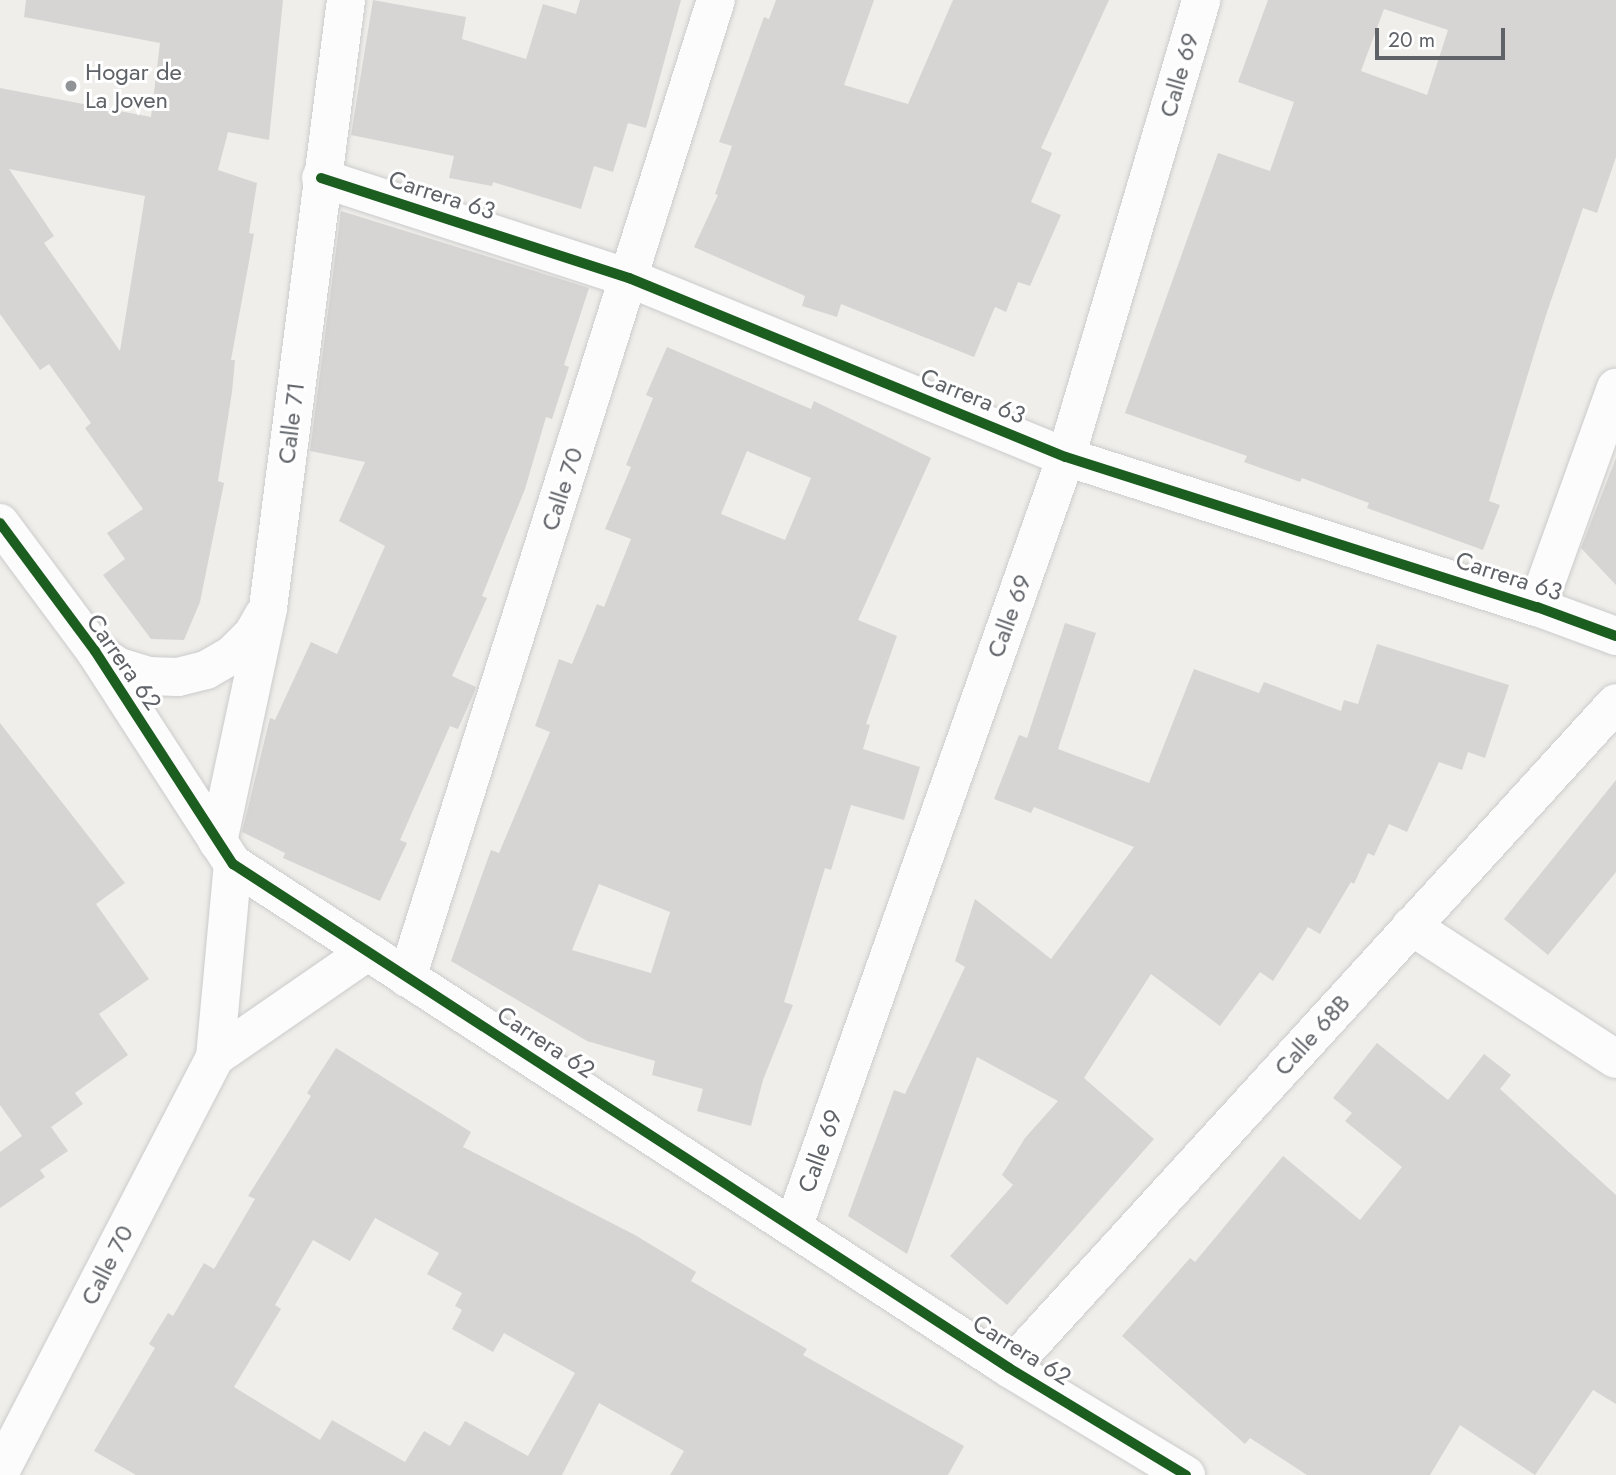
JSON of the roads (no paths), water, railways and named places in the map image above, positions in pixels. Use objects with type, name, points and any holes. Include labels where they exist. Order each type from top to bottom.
[{"type":"street","name":"Calle 71","points":[[226,853],[268,608],[321,178],[346,0]]},
{"type":"street","name":"Calle 70","points":[[407,978],[716,0]]},
{"type":"street","name":"Calle 69","points":[[793,1225],[1066,457],[1201,0]]},
{"type":"street","name":"Carrera 63","points":[[321,178],[629,278],[1066,457],[1537,607],[1616,636]]},
{"type":"street","points":[[1537,607],[1616,388]]},
{"type":"street","name":"Carrera 62","points":[[0,523],[94,651],[226,853],[407,978],[793,1225],[1009,1368],[1186,1475]]},
{"type":"street","points":[[94,651],[119,667],[148,676],[178,677],[206,670],[232,655],[253,634],[268,608]]},
{"type":"street","name":"Calle 68B","points":[[1009,1368],[1616,703]]},
{"type":"street","name":"Calle 70","points":[[0,1472],[215,1057],[226,853]]},
{"type":"street","points":[[1411,926],[1616,1059]]},
{"type":"street","name":"Calle 70","points":[[215,1057],[367,952]]},
{"type":"place","name":"Hogar de La Joven","points":[[71,86]]}]
